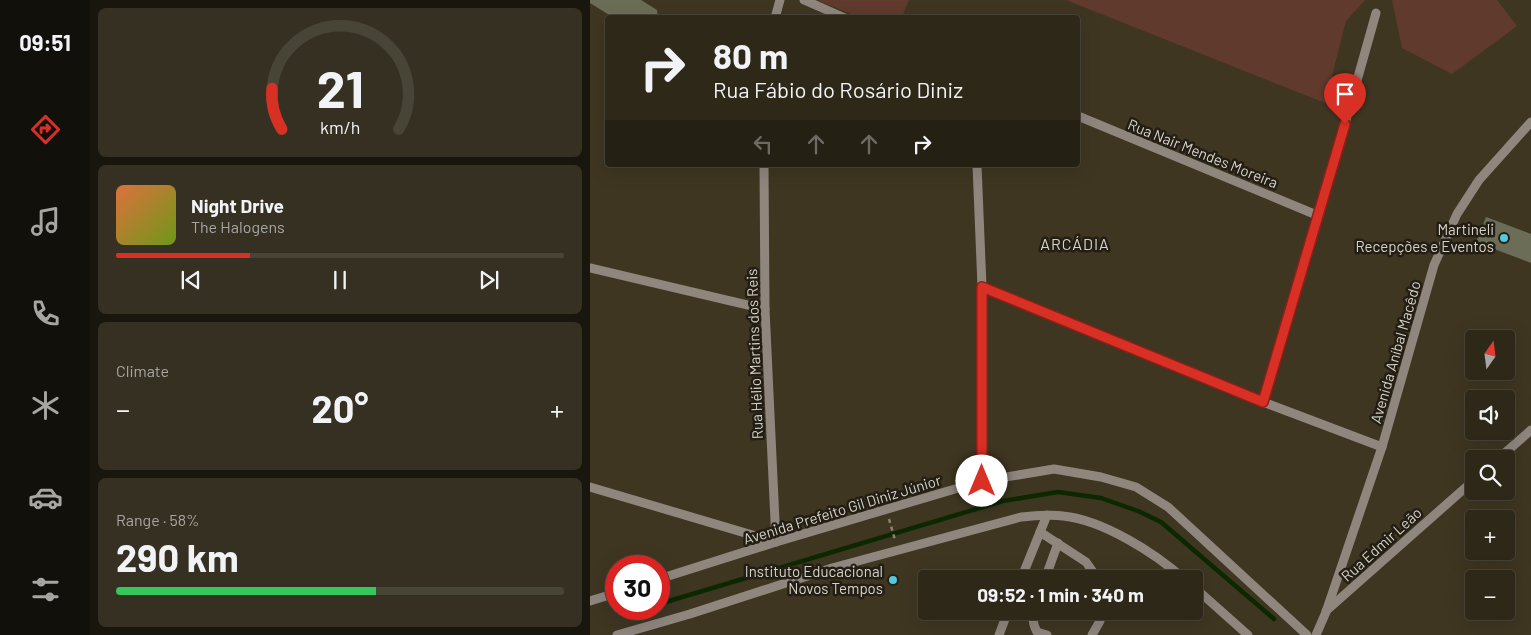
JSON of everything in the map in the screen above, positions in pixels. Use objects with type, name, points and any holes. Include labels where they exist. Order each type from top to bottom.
[{"type":"street","points":[[775,15],[780,0]]},
{"type":"street","points":[[804,0],[838,15]]},
{"type":"street","points":[[1263,402],[1319,216],[1376,13]]},
{"type":"street","name":"Rua Nair Mendes Moreira","points":[[1080,117],[1319,216]]},
{"type":"street","name":"Avenida Aníbal Macêdo","points":[[1326,612],[1382,447],[1434,265],[1457,214],[1479,180],[1531,122]]},
{"type":"street","name":"Rua Hélio Martins dos Reis","points":[[764,167],[765,309],[776,542]]},
{"type":"street","points":[[977,167],[982,287],[982,481]]},
{"type":"street","points":[[590,268],[765,309]]},
{"type":"street","points":[[982,287],[1263,402],[1382,447]]},
{"type":"street","points":[[1508,450],[1531,430]]},
{"type":"street","name":"Avenida Prefeito Gil Diniz Júnior","points":[[670,576],[982,481],[1054,469],[1101,477],[1136,487],[1168,508],[1307,635]]},
{"type":"street","points":[[590,487],[776,542]]},
{"type":"street","name":"Rua Edmir Leão","points":[[1316,635],[1326,612],[1465,488]]},
{"type":"street","points":[[1025,570],[1047,514]]},
{"type":"street","points":[[618,635],[832,568],[1021,518],[1047,514],[1066,516],[1100,525],[1133,543],[1174,570]]},
{"type":"street","points":[[1040,532],[1086,562],[1092,570]]},
{"type":"street","points":[[1049,570],[1058,543]]},
{"type":"street","points":[[1203,595],[1248,635]]},
{"type":"street","points":[[590,601],[605,596]]},
{"type":"street","points":[[999,635],[1005,620]]},
{"type":"street","points":[[1032,620],[1036,632],[1047,635]]},
{"type":"street","points":[[1092,635],[1100,620]]},
{"type":"path","points":[[888,518],[895,542]]},
{"type":"shaded area","points":[[817,0],[909,0],[903,15],[853,15]]},
{"type":"shaded area","points":[[1066,0],[1365,0],[1346,21],[1325,103]]},
{"type":"shaded area","points":[[1392,0],[1497,0],[1517,26],[1452,74],[1402,48]]},
{"type":"building","points":[[590,0],[641,0],[657,10],[658,15],[609,15],[590,3]]},
{"type":"building","name":"Martineli Recepções e Eventos","points":[[1486,217],[1531,234],[1531,263],[1476,242]]},
{"type":"waterway","points":[[670,601],[1003,501],[1058,492],[1101,498],[1138,511],[1161,522],[1274,619]]},
{"type":"place","name":"Martineli Recepções e Eventos","points":[[1504,238]]},
{"type":"place","name":"Instituto Educacional Novos Tempos","points":[[893,580]]},
{"type":"district","name":"ARCÁDIA","points":[[1075,243]]},
{"type":"route","points":[[982,481],[982,287],[1263,402],[1345,124]]}]
